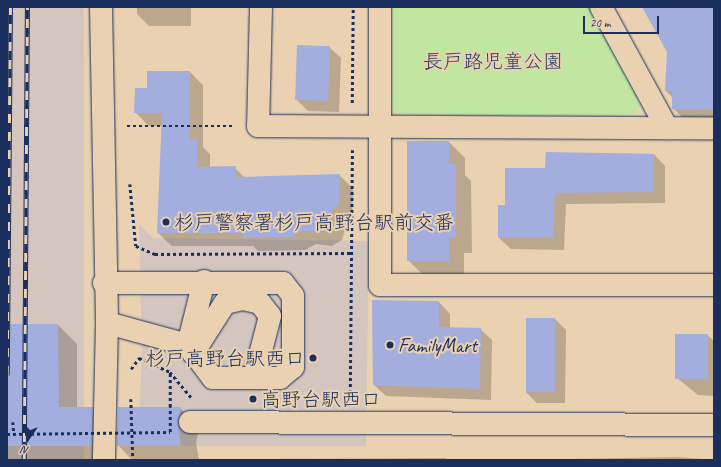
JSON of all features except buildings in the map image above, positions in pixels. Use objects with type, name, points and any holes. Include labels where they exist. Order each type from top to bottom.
[{"type":"street","points":[[101,7],[104,283],[107,323],[104,460]]},
{"type":"street","points":[[261,7],[258,126],[714,128]]},
{"type":"street","points":[[380,7],[380,285],[714,285]]},
{"type":"street","points":[[601,7],[667,128]]},
{"type":"street","points":[[191,349],[204,281]]},
{"type":"street","points":[[104,283],[276,281],[290,288],[293,296],[293,367],[280,378],[213,378],[191,349],[107,323]]},
{"type":"street","points":[[191,349],[225,303],[243,299],[260,303],[270,316],[254,378]]},
{"type":"street","points":[[190,422],[714,425]]},
{"type":"path","points":[[350,423],[353,7]]},
{"type":"path","points":[[126,118],[126,134]]},
{"type":"path","points":[[126,126],[258,126]]},
{"type":"path","points":[[130,179],[136,246],[155,254],[351,253]]},
{"type":"path","points":[[131,377],[131,370],[139,358],[170,372],[191,395],[190,422]]},
{"type":"path","points":[[7,434],[170,432],[170,372]]},
{"type":"path","points":[[131,392],[133,460]]},
{"type":"path","points":[[13,422],[14,434]]},
{"type":"shaded area","points":[[7,7],[84,7],[84,460],[7,460]]},
{"type":"shaded area","points":[[139,224],[153,238],[369,241],[366,446],[138,446],[142,352]]},
{"type":"green space","name":"長戸路児童公園","points":[[387,7],[596,7],[643,102],[635,114],[607,116],[397,114],[387,101]]},
{"type":"railway","points":[[7,375],[10,7]]},
{"type":"railway","points":[[24,460],[27,7]]},
{"type":"place","name":"杉戸警察署杉戸高野台駅前交番","points":[[166,222]]},
{"type":"place","name":"FamilyMart","points":[[390,345]]},
{"type":"place","name":"杉戸高野台駅西口","points":[[313,358]]},
{"type":"place","name":"高野台駅西口","points":[[253,399]]}]
